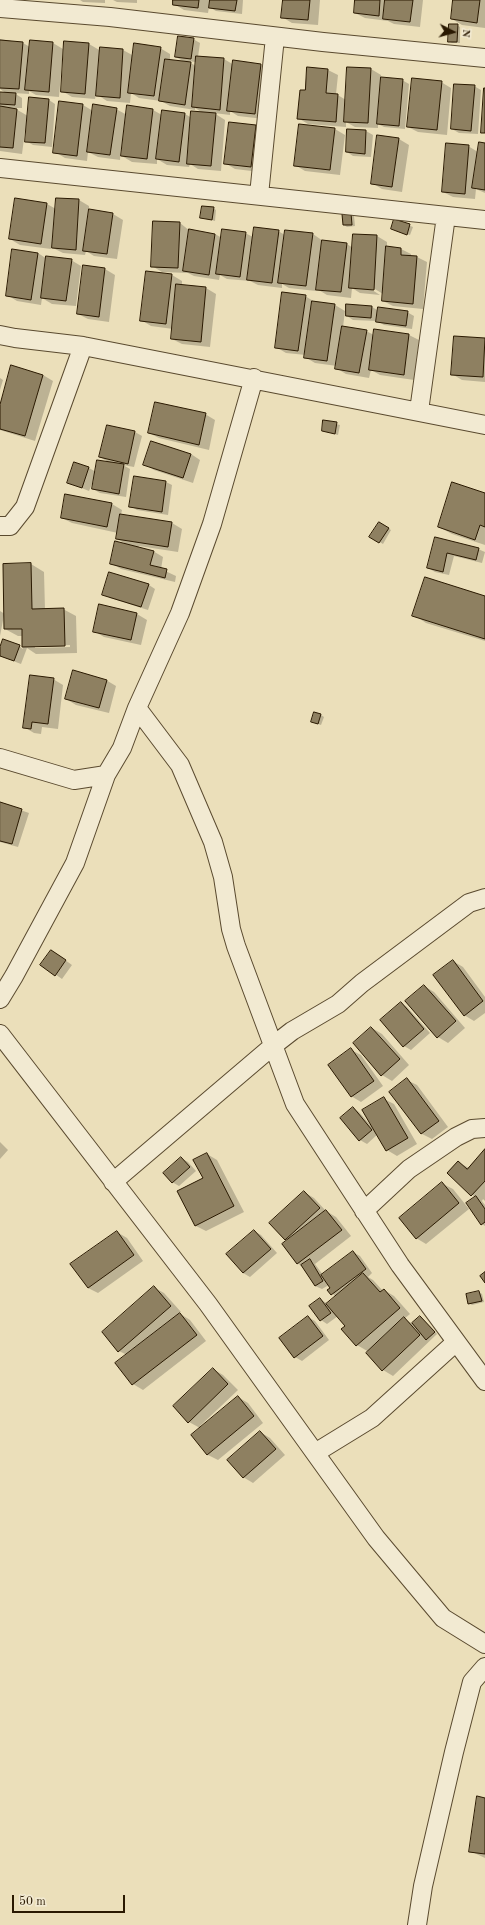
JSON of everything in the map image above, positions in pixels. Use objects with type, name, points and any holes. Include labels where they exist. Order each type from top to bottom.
[{"type":"street","points":[[0,8],[110,17],[275,37],[485,58]]},
{"type":"street","points":[[259,196],[275,37]]},
{"type":"street","points":[[0,168],[485,220]]},
{"type":"street","points":[[419,412],[446,216]]},
{"type":"street","points":[[0,335],[83,346],[254,378],[485,425]]},
{"type":"street","points":[[0,526],[10,526],[25,507],[83,346]]},
{"type":"street","points":[[0,999],[75,863],[106,775],[122,748],[137,708],[180,613],[212,524],[254,378]]},
{"type":"street","points":[[137,708],[180,764],[213,842],[223,878],[231,929],[295,1104],[400,1265],[485,1381]]},
{"type":"street","points":[[0,758],[74,780],[106,775]]},
{"type":"street","points":[[113,1182],[292,1031],[338,1004],[362,983],[469,903],[485,898]]},
{"type":"street","points":[[0,1034],[208,1304],[376,1538],[443,1618],[485,1644]]},
{"type":"street","points":[[364,1211],[409,1169],[456,1137],[472,1130],[485,1128]]},
{"type":"street","points":[[315,1454],[372,1418],[456,1342]]},
{"type":"street","points":[[417,1925],[424,1886],[472,1682],[485,1668]]},
{"type":"building","points":[[173,0],[199,0],[198,8],[173,5]]},
{"type":"building","points":[[210,0],[237,0],[235,11],[209,8]]},
{"type":"building","points":[[283,0],[310,0],[308,20],[281,18]]},
{"type":"building","points":[[355,0],[380,0],[379,16],[354,13]]},
{"type":"building","points":[[385,0],[413,0],[410,22],[383,19]]},
{"type":"building","points":[[453,0],[480,0],[477,23],[451,19]]},
{"type":"building","points":[[449,24],[458,24],[457,42],[448,42]]},
{"type":"building","points":[[178,36],[194,38],[191,59],[175,57]]},
{"type":"building","points":[[0,40],[23,42],[19,89],[0,88]]},
{"type":"building","points":[[30,40],[53,42],[49,92],[25,90]]},
{"type":"building","points":[[64,41],[89,43],[85,94],[61,92]]},
{"type":"building","points":[[134,43],[161,47],[154,96],[128,93]]},
{"type":"building","points":[[100,47],[123,49],[120,98],[96,96]]},
{"type":"building","points":[[196,56],[224,58],[220,110],[192,107]]},
{"type":"building","points":[[165,59],[191,62],[185,105],[159,101]]},
{"type":"building","points":[[233,60],[261,64],[255,114],[227,111]]},
{"type":"building","points":[[307,67],[328,69],[326,93],[338,94],[336,122],[297,119],[300,90],[305,90]]},
{"type":"building","points":[[347,67],[371,68],[368,123],[344,122]]},
{"type":"building","points":[[381,77],[403,79],[399,126],[377,124]]},
{"type":"building","points":[[412,78],[442,81],[437,130],[407,127]]},
{"type":"building","points":[[454,84],[475,85],[471,131],[451,129]]},
{"type":"building","points":[[484,88],[485,133],[481,133]]},
{"type":"building","points":[[0,92],[16,93],[15,105],[0,104]]},
{"type":"building","points":[[29,97],[49,99],[45,143],[25,142]]},
{"type":"building","points":[[59,101],[83,104],[77,156],[53,153]]},
{"type":"building","points":[[93,104],[117,108],[110,155],[87,152]]},
{"type":"building","points":[[127,105],[153,109],[147,159],[121,156]]},
{"type":"building","points":[[0,106],[17,109],[13,148],[0,147]]},
{"type":"building","points":[[162,110],[185,113],[179,162],[156,159]]},
{"type":"building","points":[[191,111],[216,113],[211,166],[187,164]]},
{"type":"building","points":[[229,122],[256,125],[251,167],[224,164]]},
{"type":"building","points":[[299,124],[335,128],[330,170],[294,166]]},
{"type":"building","points":[[347,129],[366,130],[365,154],[346,152]]},
{"type":"building","points":[[377,135],[399,138],[392,187],[371,184]]},
{"type":"building","points":[[479,142],[485,143],[485,190],[472,188]]},
{"type":"building","points":[[446,143],[469,145],[465,194],[442,192]]},
{"type":"building","points":[[15,198],[47,203],[41,244],[9,239]]},
{"type":"building","points":[[56,198],[79,199],[76,250],[52,248]]},
{"type":"building","points":[[202,206],[214,207],[212,220],[200,218]]},
{"type":"building","points":[[89,209],[113,213],[107,254],[83,251]]},
{"type":"building","points":[[351,213],[352,225],[343,225],[342,214]]},
{"type":"building","points":[[394,219],[410,224],[407,235],[391,229]]},
{"type":"building","points":[[153,221],[180,222],[178,268],[151,267]]},
{"type":"building","points":[[254,227],[279,230],[272,283],[247,280]]},
{"type":"building","points":[[189,229],[215,234],[209,275],[183,271]]},
{"type":"building","points":[[222,229],[246,232],[240,277],[216,274]]},
{"type":"building","points":[[285,230],[313,233],[306,286],[278,283]]},
{"type":"building","points":[[353,234],[377,235],[374,290],[349,288]]},
{"type":"building","points":[[322,240],[347,243],[341,292],[316,290]]},
{"type":"building","points":[[386,246],[401,248],[401,255],[417,256],[413,304],[382,301]]},
{"type":"building","points":[[12,249],[38,253],[31,300],[6,296]]},
{"type":"building","points":[[46,256],[72,259],[66,301],[41,298]]},
{"type":"building","points":[[83,265],[105,268],[99,317],[77,314]]},
{"type":"building","points":[[146,271],[172,274],[166,324],[140,321]]},
{"type":"building","points":[[176,284],[206,287],[201,342],[171,339]]},
{"type":"building","points":[[282,292],[306,295],[298,351],[275,348]]},
{"type":"building","points":[[312,301],[335,304],[327,361],[304,358]]},
{"type":"building","points":[[346,304],[372,306],[371,318],[346,316]]},
{"type":"building","points":[[378,307],[408,311],[406,326],[376,322]]},
{"type":"building","points":[[342,326],[367,330],[359,373],[335,369]]},
{"type":"building","points":[[374,329],[409,334],[404,375],[369,370]]},
{"type":"building","points":[[454,336],[485,338],[483,377],[451,375]]},
{"type":"building","points":[[11,365],[43,375],[25,436],[0,429],[0,405]]},
{"type":"building","points":[[155,402],[206,413],[199,445],[148,433]]},
{"type":"building","points":[[323,420],[337,422],[335,434],[322,431]]},
{"type":"building","points":[[107,425],[135,431],[128,464],[99,457]]},
{"type":"building","points":[[151,441],[191,454],[183,478],[143,465]]},
{"type":"building","points":[[97,460],[124,464],[119,494],[92,489]]},
{"type":"building","points":[[74,462],[89,467],[82,488],[67,483]]},
{"type":"building","points":[[134,476],[166,481],[162,512],[129,507]]},
{"type":"building","points":[[452,482],[485,493],[485,527],[480,525],[475,540],[438,527]]},
{"type":"building","points":[[65,494],[112,503],[107,527],[61,518]]},
{"type":"building","points":[[120,514],[172,522],[168,547],[116,539]]},
{"type":"building","points":[[379,522],[389,528],[379,543],[369,537]]},
{"type":"building","points":[[435,537],[479,548],[476,560],[447,553],[443,572],[427,568]]},
{"type":"building","points":[[115,541],[154,551],[150,565],[167,569],[165,578],[110,564]]},
{"type":"building","points":[[31,563],[32,609],[64,608],[65,646],[22,647],[22,629],[4,629],[3,564]]},
{"type":"building","points":[[109,572],[149,584],[141,607],[102,595]]},
{"type":"building","points":[[425,577],[485,596],[485,639],[412,616]]},
{"type":"building","points":[[99,604],[137,613],[131,640],[93,632]]},
{"type":"building","points":[[3,639],[20,645],[14,661],[0,656],[0,647]]},
{"type":"building","points":[[73,670],[107,680],[99,708],[65,699]]},
{"type":"building","points":[[30,675],[54,678],[48,724],[32,722],[31,729],[23,728]]},
{"type":"building","points":[[314,712],[321,714],[318,724],[311,722]]},
{"type":"building","points":[[0,802],[22,809],[12,844],[0,841]]},
{"type":"building","points":[[51,950],[66,960],[55,976],[40,965]]},
{"type":"building","points":[[453,960],[483,1001],[464,1016],[433,975]]},
{"type":"building","points":[[424,985],[456,1021],[437,1038],[405,1001]]},
{"type":"building","points":[[401,1002],[424,1029],[403,1047],[380,1020]]},
{"type":"building","points":[[371,1027],[400,1059],[381,1076],[353,1043]]},
{"type":"building","points":[[351,1048],[374,1081],[351,1097],[328,1065]]},
{"type":"building","points":[[407,1078],[439,1121],[421,1134],[389,1092]]},
{"type":"building","points":[[384,1097],[408,1138],[386,1151],[362,1110]]},
{"type":"building","points":[[353,1107],[372,1130],[359,1141],[340,1118]]},
{"type":"building","points":[[485,1149],[485,1181],[471,1196],[447,1173],[458,1161],[467,1169]]},
{"type":"building","points":[[207,1153],[234,1206],[195,1226],[177,1191],[203,1178],[193,1160]]},
{"type":"building","points":[[181,1157],[190,1167],[172,1183],[163,1173]]},
{"type":"building","points":[[442,1182],[459,1203],[416,1239],[399,1218]]},
{"type":"building","points":[[304,1191],[320,1208],[285,1240],[269,1223]]},
{"type":"building","points":[[476,1196],[485,1209],[485,1222],[481,1225],[466,1203]]},
{"type":"building","points":[[326,1210],[342,1230],[297,1264],[282,1244]]},
{"type":"building","points":[[254,1230],[271,1249],[243,1273],[226,1254]]},
{"type":"building","points":[[117,1231],[134,1255],[88,1288],[70,1264]]},
{"type":"building","points":[[353,1251],[366,1269],[331,1295],[327,1290],[330,1288],[321,1275]]},
{"type":"building","points":[[310,1259],[323,1281],[315,1286],[301,1265]]},
{"type":"building","points":[[485,1272],[485,1283],[480,1276]]},
{"type":"building","points":[[363,1273],[380,1292],[384,1289],[400,1308],[356,1346],[341,1329],[345,1326],[326,1304]]},
{"type":"building","points":[[154,1286],[171,1306],[118,1352],[102,1332]]},
{"type":"building","points":[[479,1291],[482,1301],[468,1304],[466,1294]]},
{"type":"building","points":[[320,1298],[331,1313],[320,1321],[309,1306]]},
{"type":"building","points":[[180,1313],[197,1335],[132,1385],[115,1363]]},
{"type":"building","points":[[308,1316],[323,1336],[294,1358],[279,1338]]},
{"type":"building","points":[[420,1316],[435,1332],[426,1340],[412,1323]]},
{"type":"building","points":[[404,1317],[420,1335],[382,1371],[366,1353]]},
{"type":"building","points":[[213,1368],[228,1384],[188,1423],[173,1406]]},
{"type":"building","points":[[238,1396],[254,1416],[207,1455],[191,1435]]},
{"type":"building","points":[[260,1431],[276,1449],[243,1478],[227,1460]]},
{"type":"building","points":[[477,1796],[485,1798],[485,1854],[469,1852]]}]
